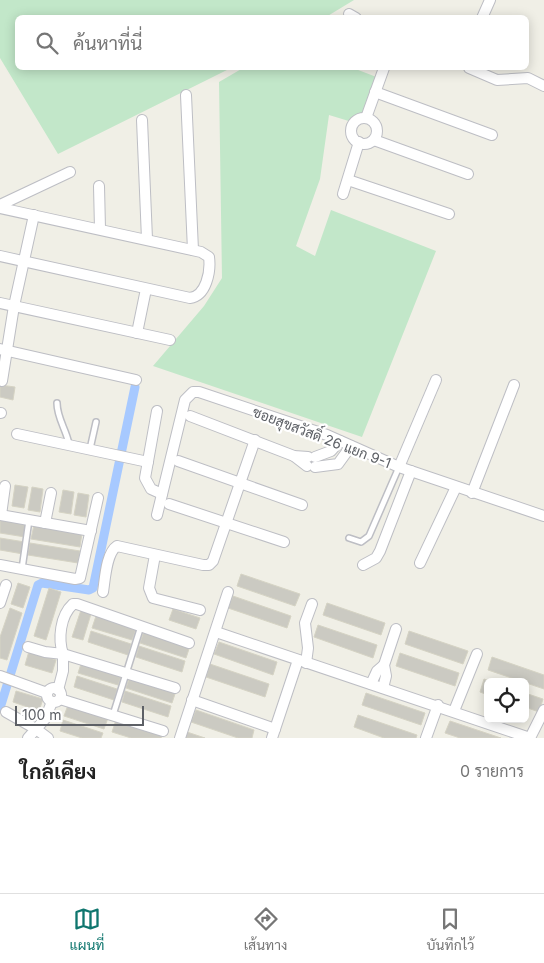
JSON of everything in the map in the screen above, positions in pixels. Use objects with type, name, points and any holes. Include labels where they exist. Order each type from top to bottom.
[{"type":"street","points":[[483,15],[490,0]]},
{"type":"street","points":[[366,118],[383,70]]},
{"type":"street","points":[[474,70],[497,80],[528,78],[544,86]]},
{"type":"street","points":[[375,92],[492,135]]},
{"type":"street","points":[[186,95],[193,250]]},
{"type":"street","points":[[374,140],[377,132],[376,125],[366,118],[358,120],[353,125],[353,137],[359,142],[367,143],[374,140],[468,174]]},
{"type":"street","points":[[142,120],[147,239]]},
{"type":"street","points":[[343,194],[359,142]]},
{"type":"street","points":[[0,207],[70,172]]},
{"type":"street","points":[[348,180],[449,214]]},
{"type":"street","points":[[99,186],[100,229]]},
{"type":"street","points":[[0,207],[193,250],[209,257],[204,290],[201,294],[190,298],[0,256]]},
{"type":"street","points":[[2,381],[3,350],[34,215]]},
{"type":"street","points":[[137,333],[146,288]]},
{"type":"street","points":[[0,302],[170,340]]},
{"type":"street","points":[[3,350],[136,380]]},
{"type":"street","points":[[399,467],[436,380]]},
{"type":"street","points":[[472,493],[514,385]]},
{"type":"street","name":"ซอยสุขสวัสดิ์ 26 แยก 9-1","points":[[157,515],[185,400],[193,392],[229,401],[340,441],[399,467],[544,516]]},
{"type":"street","points":[[157,411],[145,478],[147,485],[162,494]]},
{"type":"street","points":[[190,416],[294,456],[314,460],[326,466],[338,464],[351,446]]},
{"type":"street","points":[[17,434],[148,462]]},
{"type":"street","points":[[102,592],[113,548],[121,545],[156,555],[209,565],[216,555],[255,440]]},
{"type":"street","points":[[314,460],[340,441]]},
{"type":"street","points":[[178,461],[302,505]]},
{"type":"street","points":[[363,565],[376,558],[380,551],[411,471]]},
{"type":"street","points":[[5,486],[0,515],[92,531]]},
{"type":"street","points":[[420,564],[456,487]]},
{"type":"street","points":[[45,523],[51,492]]},
{"type":"street","points":[[0,565],[74,579],[80,578],[98,498]]},
{"type":"street","points":[[169,504],[284,542]]},
{"type":"street","points":[[156,555],[150,588],[150,594],[153,598],[200,610]]},
{"type":"street","points":[[0,603],[6,585]]},
{"type":"street","points":[[180,738],[228,592]]},
{"type":"street","points":[[28,738],[45,719],[63,671],[63,654],[59,638],[67,612],[73,604],[189,643]]},
{"type":"street","points":[[192,700],[273,733],[308,648],[305,624],[312,604]]},
{"type":"street","points":[[383,688],[386,676],[384,665],[396,629]]},
{"type":"street","points":[[216,632],[302,662],[438,705],[530,738],[544,710]]},
{"type":"street","points":[[28,647],[45,652],[63,654],[126,671],[175,688]]},
{"type":"street","points":[[454,711],[477,654]]},
{"type":"street","points":[[371,684],[377,671],[384,665]]},
{"type":"street","points":[[0,676],[163,732]]},
{"type":"street","points":[[426,738],[438,705]]},
{"type":"street","points":[[6,712],[48,738]]},
{"type":"lane","points":[[57,403],[57,414],[65,426],[69,445]]},
{"type":"lane","points":[[90,449],[96,422]]},
{"type":"lane","points":[[350,538],[361,542],[370,536],[399,467]]},
{"type":"lane","points":[[22,569],[29,520]]},
{"type":"lane","points":[[113,716],[141,626]]},
{"type":"green space","points":[[0,0],[354,0],[329,15],[15,15],[15,70],[227,70],[58,154],[0,58]]},
{"type":"green space","points":[[240,70],[358,70],[379,78],[364,115],[352,122],[329,115],[320,179],[296,246],[315,256],[331,210],[436,251],[362,437],[153,366],[204,306],[222,278],[219,82]]},
{"type":"building","points":[[0,385],[15,387],[13,400],[0,397]]},
{"type":"building","points":[[15,485],[28,487],[24,508],[12,506]]},
{"type":"building","points":[[32,487],[43,489],[40,512],[28,510]]},
{"type":"building","points":[[63,490],[74,492],[71,514],[59,512]]},
{"type":"building","points":[[78,493],[89,495],[86,517],[74,515]]},
{"type":"building","points":[[0,519],[27,524],[25,537],[0,533]]},
{"type":"building","points":[[34,525],[82,533],[80,547],[31,539]]},
{"type":"building","points":[[0,538],[25,542],[23,554],[0,550]]},
{"type":"building","points":[[30,543],[80,551],[78,563],[28,555]]},
{"type":"building","points":[[241,574],[300,594],[295,606],[237,586]]},
{"type":"building","points":[[18,583],[30,587],[23,608],[11,604]]},
{"type":"building","points":[[49,588],[61,592],[46,640],[34,636]]},
{"type":"building","points":[[233,596],[291,616],[287,628],[228,608]]},
{"type":"building","points":[[327,603],[385,623],[381,635],[323,615]]},
{"type":"building","points":[[10,608],[22,613],[7,660],[0,658],[0,637]]},
{"type":"building","points":[[173,609],[200,618],[196,629],[169,620]]},
{"type":"building","points":[[81,610],[91,614],[83,640],[72,637]]},
{"type":"building","points":[[96,616],[136,629],[132,640],[92,628]]},
{"type":"building","points":[[318,625],[377,645],[373,658],[314,637]]},
{"type":"building","points":[[91,631],[131,644],[128,655],[88,642]]},
{"type":"building","points":[[144,631],[190,646],[186,658],[140,643]]},
{"type":"building","points":[[409,631],[468,651],[463,664],[405,644]]},
{"type":"building","points":[[219,642],[277,662],[273,675],[214,654]]},
{"type":"building","points":[[139,646],[185,661],[182,672],[136,657]]},
{"type":"building","points":[[29,651],[56,660],[52,673],[25,665]]},
{"type":"building","points":[[400,653],[459,673],[455,686],[396,666]]},
{"type":"building","points":[[492,657],[544,675],[544,689],[529,684],[529,678],[512,678],[488,670]]},
{"type":"building","points":[[82,661],[122,674],[118,685],[78,673]]},
{"type":"building","points":[[210,664],[269,684],[265,697],[206,677]]},
{"type":"building","points":[[77,676],[117,689],[114,700],[74,687]]},
{"type":"building","points":[[130,676],[176,691],[172,703],[126,688]]},
{"type":"building","points":[[484,679],[484,694],[480,692]]},
{"type":"building","points":[[16,691],[43,699],[39,711],[13,702]]},
{"type":"building","points":[[125,691],[171,706],[168,717],[122,702]]},
{"type":"building","points":[[366,693],[425,713],[421,725],[362,705]]},
{"type":"building","points":[[529,694],[543,699],[539,712],[529,708]]},
{"type":"building","points":[[68,705],[108,718],[104,729],[64,716]]},
{"type":"building","points":[[196,710],[254,730],[252,738],[238,738],[191,722]]},
{"type":"building","points":[[358,715],[417,735],[416,738],[384,738],[354,727]]},
{"type":"building","points":[[63,720],[103,733],[101,738],[82,738],[60,731]]},
{"type":"building","points":[[116,720],[162,735],[161,738],[131,738],[112,732]]},
{"type":"building","points":[[450,721],[501,738],[460,738],[445,733]]},
{"type":"building","points":[[187,732],[205,738],[185,738]]},
{"type":"waterway","points":[[0,708],[38,585],[42,583],[89,590],[93,588],[135,387]]}]
